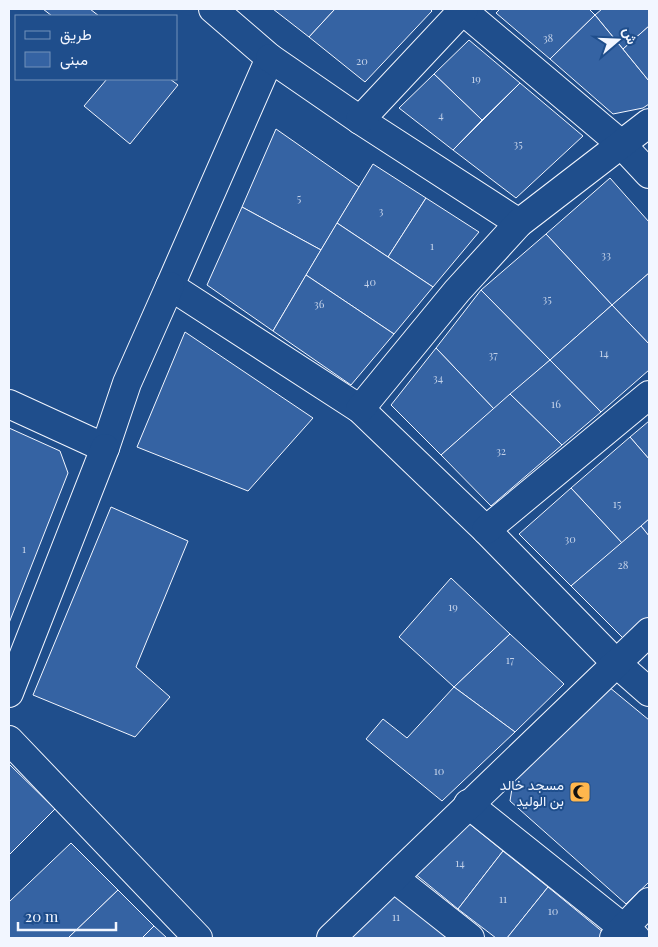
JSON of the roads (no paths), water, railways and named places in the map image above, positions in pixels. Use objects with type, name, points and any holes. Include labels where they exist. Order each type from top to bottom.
[{"type":"street","points":[[213,9],[270,58],[360,120],[519,223]]},
{"type":"street","points":[[360,120],[462,9],[621,144],[649,174]]},
{"type":"street","points":[[9,693],[105,448],[127,384],[270,58]]},
{"type":"street","points":[[360,409],[457,291],[519,223],[649,123]]},
{"type":"street","points":[[170,286],[360,409],[486,530],[616,663],[649,692]]},
{"type":"street","points":[[486,530],[649,395]]},
{"type":"street","points":[[9,404],[105,448]]},
{"type":"street","points":[[331,938],[468,804],[649,632]]},
{"type":"street","points":[[9,740],[198,938]]},
{"type":"street","points":[[468,804],[624,935],[649,902]]},
{"type":"street","points":[[394,878],[470,938]]},
{"type":"place","name":"مسجد خالد بن الوليد","points":[[580,792]]}]
